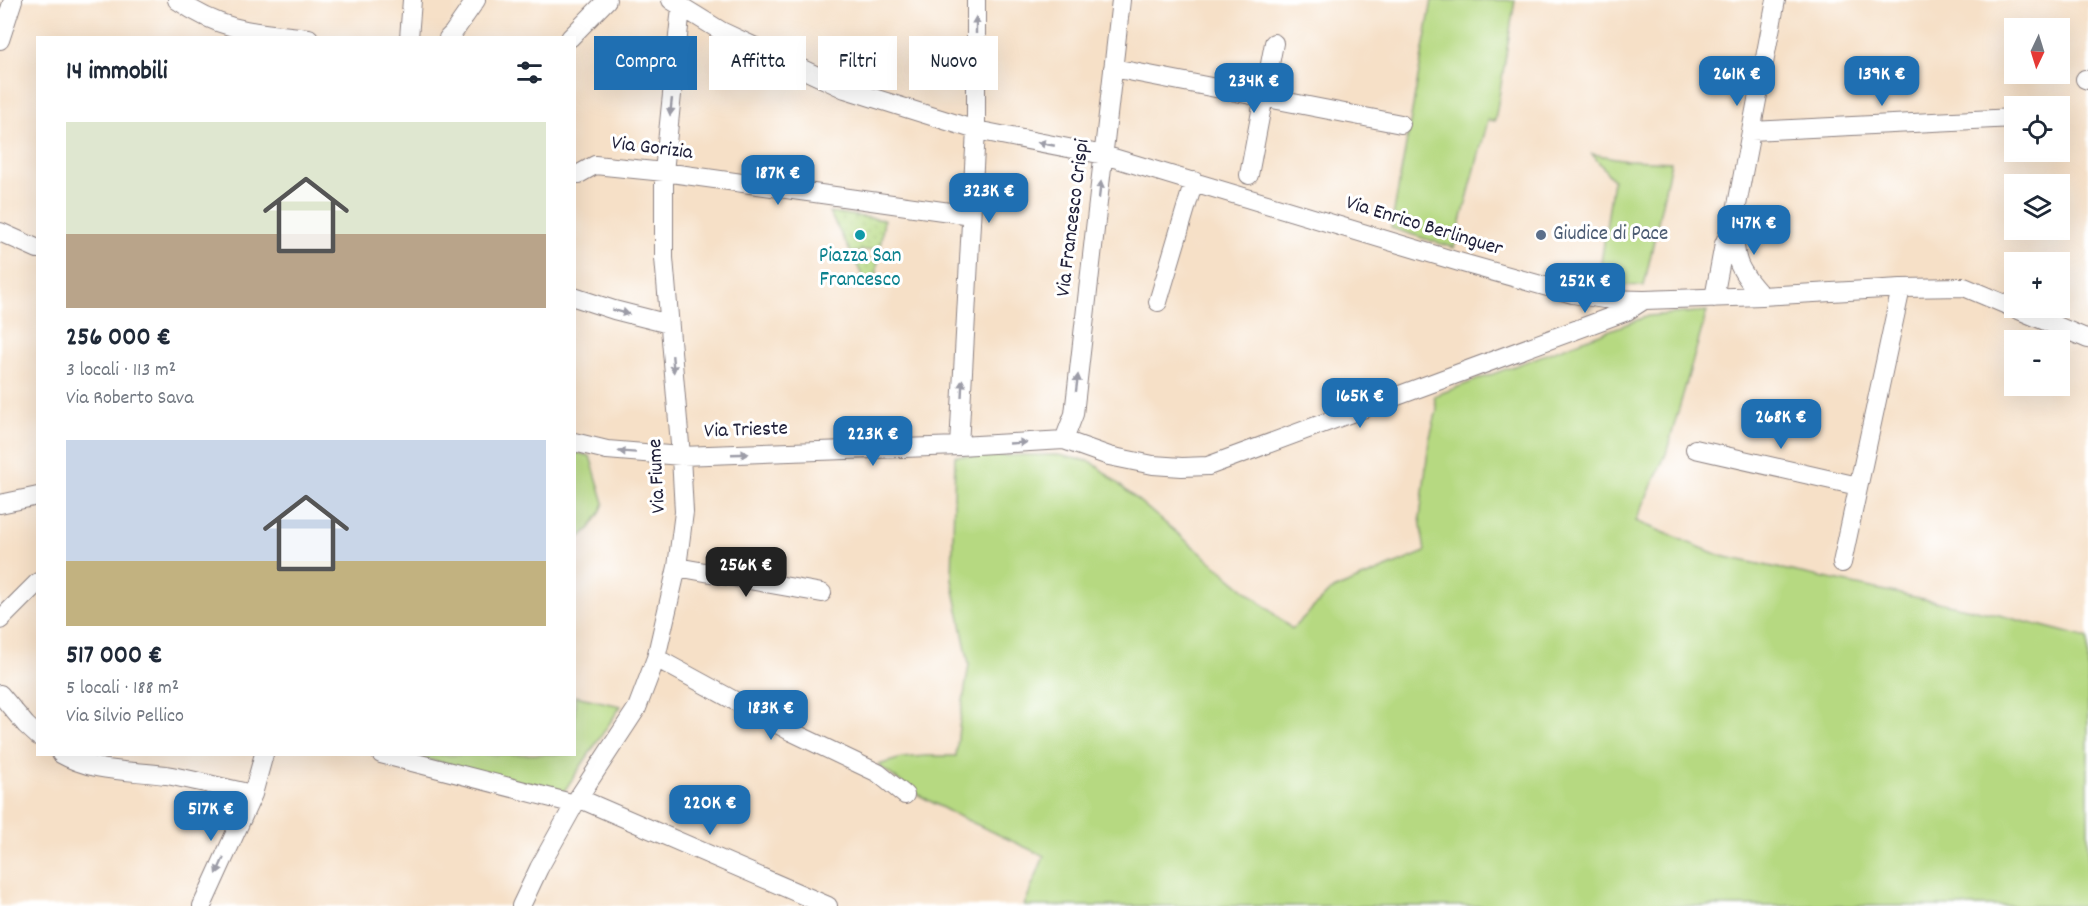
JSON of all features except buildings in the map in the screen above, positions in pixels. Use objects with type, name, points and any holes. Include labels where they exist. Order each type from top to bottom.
[{"type":"street","points":[[0,40],[13,0]]},
{"type":"street","points":[[161,0],[178,1],[213,22],[239,34],[274,36]]},
{"type":"street","points":[[409,36],[412,0]]},
{"type":"street","points":[[450,36],[476,0]]},
{"type":"street","points":[[572,36],[607,0]]},
{"type":"street","points":[[959,446],[976,130],[976,0]]},
{"type":"street","name":"Via Francesco Crispi","points":[[1064,440],[1074,414],[1121,0]]},
{"type":"street","points":[[1762,296],[1746,279],[1738,265],[1734,249],[1734,222],[1776,0]]},
{"type":"street","name":"Via Enrico Berlinguer","points":[[676,3],[721,31],[845,89],[976,130],[1104,155],[1573,294],[1604,299],[1644,300],[1964,287],[2088,339]]},
{"type":"street","name":"Via Fiume","points":[[525,905],[539,868],[576,801],[637,708],[656,658],[677,567],[684,512],[664,258],[664,172],[676,3]]},
{"type":"street","points":[[1249,175],[1274,43]]},
{"type":"street","points":[[1113,68],[1401,124]]},
{"type":"street","points":[[1751,131],[2004,118]]},
{"type":"street","name":"Via Gorizia","points":[[579,174],[595,165],[664,172],[971,215]]},
{"type":"street","points":[[1158,302],[1194,181]]},
{"type":"street","points":[[1714,298],[1724,244],[1734,222]]},
{"type":"street","points":[[0,232],[36,248]]},
{"type":"street","points":[[1842,563],[1901,288]]},
{"type":"street","points":[[576,298],[669,324]]},
{"type":"street","points":[[1064,440],[1109,456],[1153,465],[1208,466],[1627,311],[1644,300]]},
{"type":"street","name":"Via Trieste","points":[[576,442],[607,450],[681,456],[1064,440]]},
{"type":"street","points":[[1695,448],[1858,486]]},
{"type":"street","points":[[0,504],[36,496]]},
{"type":"street","points":[[677,567],[822,593]]},
{"type":"street","points":[[0,620],[36,584]]},
{"type":"street","points":[[656,658],[792,732],[878,773],[905,795]]},
{"type":"street","points":[[0,694],[26,726],[36,734]]},
{"type":"street","points":[[66,756],[94,768],[166,776],[253,794]]},
{"type":"street","points":[[202,906],[253,794],[263,756]]},
{"type":"street","points":[[389,756],[576,801],[828,906]]},
{"type":"green space","points":[[1432,0],[1515,0],[1495,121],[1488,120],[1454,248],[1391,228]]},
{"type":"green space","points":[[1592,154],[1627,160],[1671,162],[1644,286],[1598,284],[1613,180]]},
{"type":"green space","points":[[829,212],[884,220],[880,248],[851,253]]},
{"type":"green space","points":[[878,258],[876,285],[867,287],[856,262]]},
{"type":"green space","points":[[1707,311],[1666,454],[1636,521],[1721,556],[1999,615],[2088,638],[2088,906],[1024,906],[1044,856],[917,794],[878,765],[902,758],[956,756],[969,664],[952,580],[955,456],[1058,455],[1092,462],[1292,629],[1330,591],[1425,552],[1420,518],[1429,441],[1437,410],[1434,396],[1648,316]]},
{"type":"green space","points":[[576,452],[590,456],[604,503],[590,528],[576,541]]},
{"type":"green space","points":[[576,696],[621,706],[563,793],[414,756],[576,756]]},
{"type":"place","name":"Piazza San Francesco","points":[[860,235]]},
{"type":"place","name":"Giudice di Pace","points":[[1541,235]]}]
